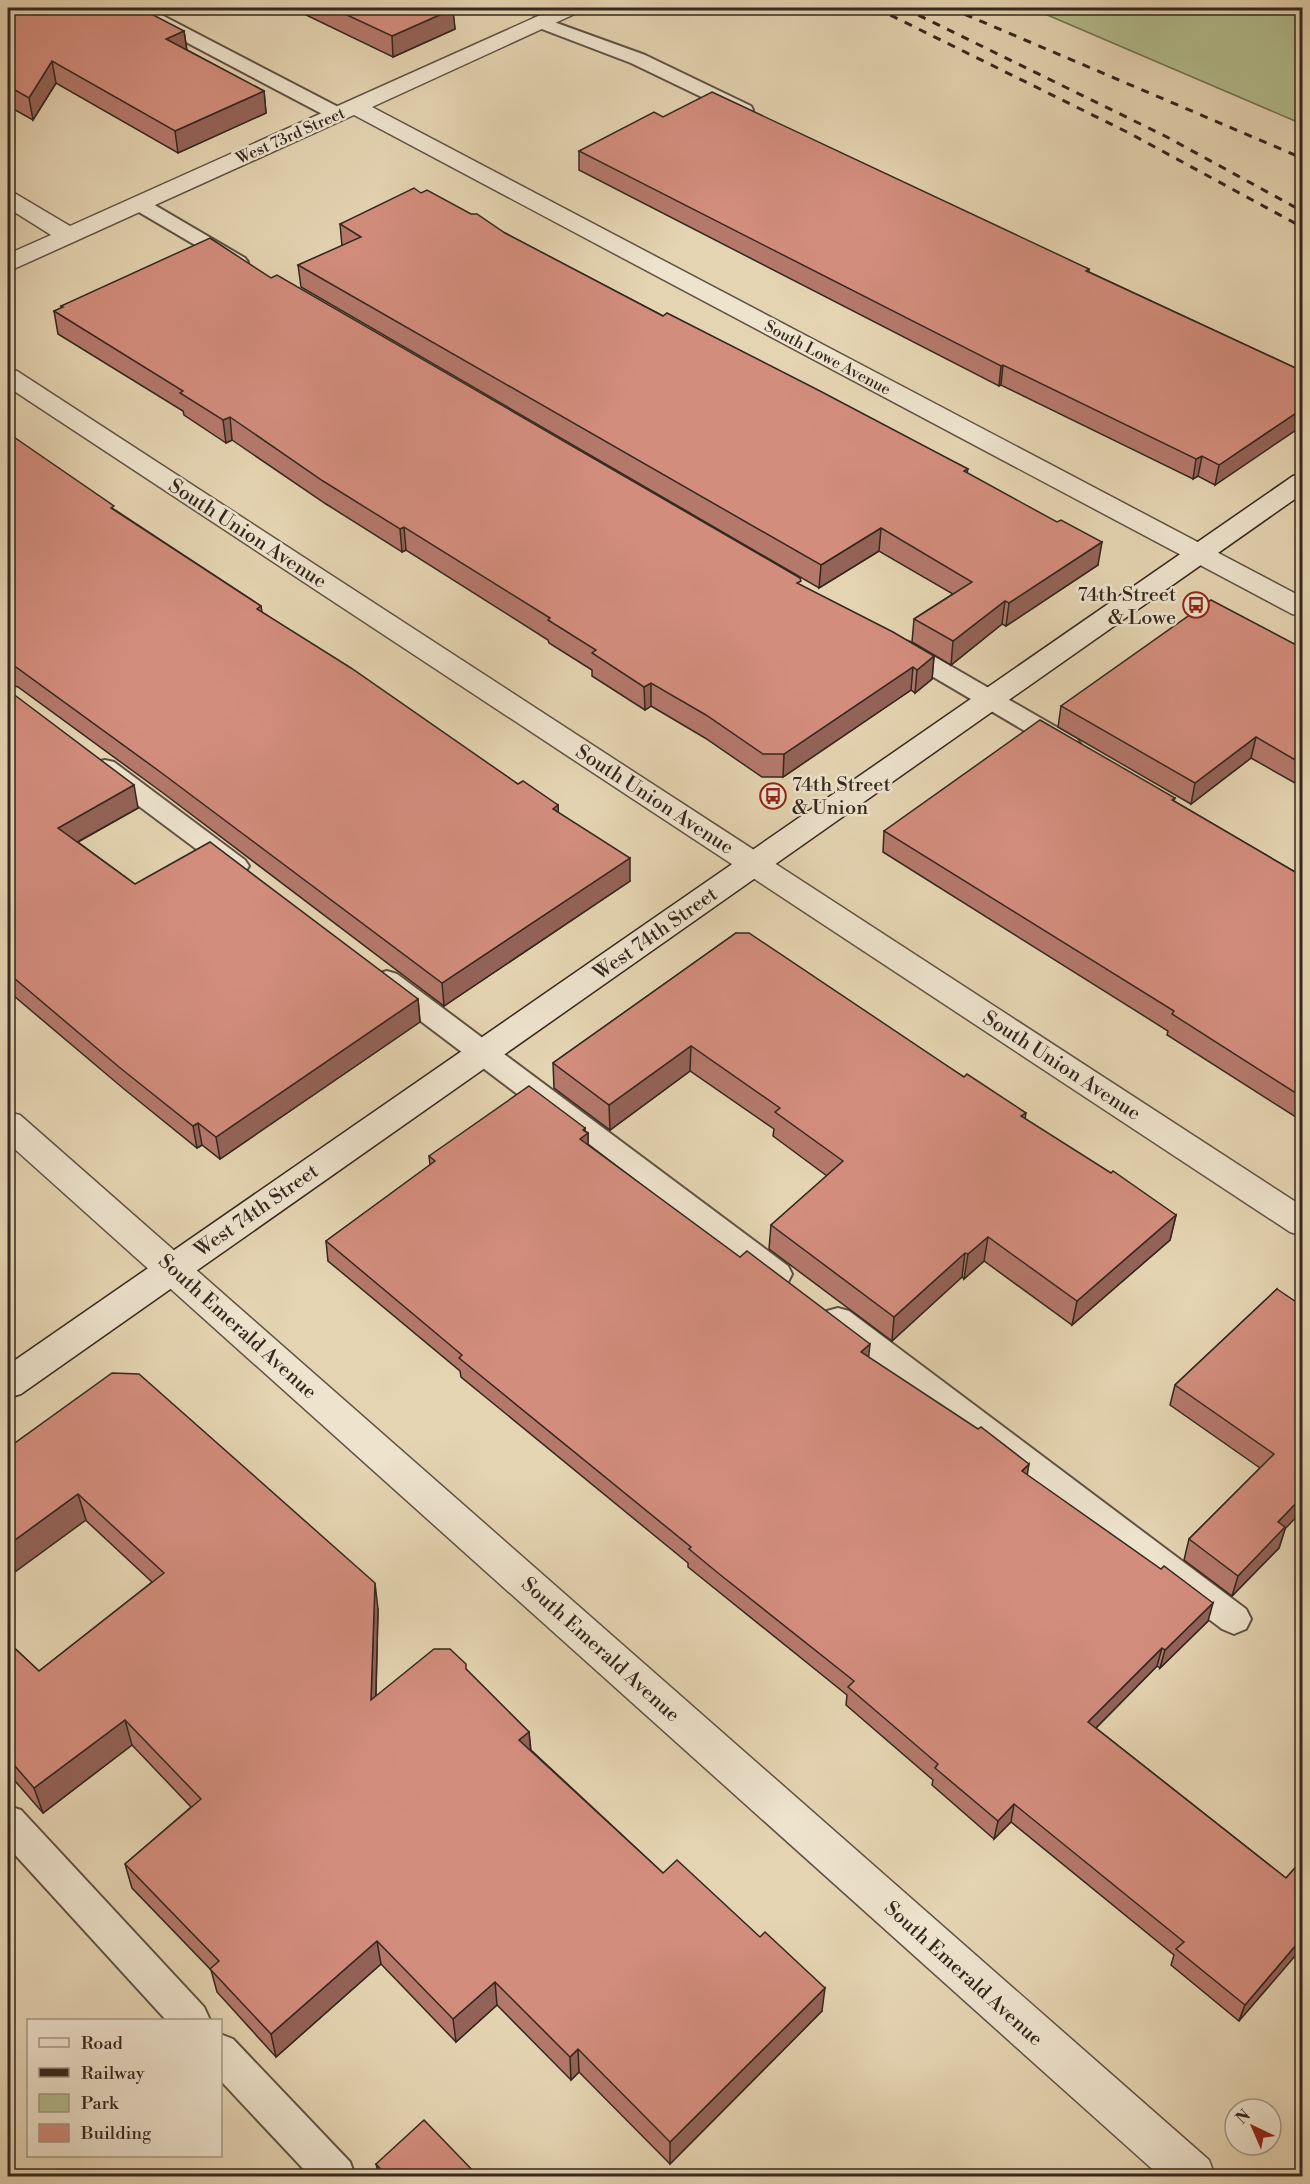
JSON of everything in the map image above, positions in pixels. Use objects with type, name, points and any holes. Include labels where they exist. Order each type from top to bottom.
[{"type":"street","name":"West 73rd Street","points":[[8,263],[554,13]]},
{"type":"street","name":"South Lowe Avenue","points":[[345,110],[1302,608]]},
{"type":"street","points":[[8,198],[68,235]]},
{"type":"street","name":"South Union Avenue","points":[[8,376],[1302,1223]]},
{"type":"street","name":"West 74th Street","points":[[8,1384],[1302,482]]},
{"type":"street","name":"South Emerald Avenue","points":[[8,1124],[1193,2176]]},
{"type":"lane","points":[[135,8],[345,110]]},
{"type":"lane","points":[[554,13],[638,59],[766,121]]},
{"type":"lane","points":[[139,204],[261,275]]},
{"type":"lane","points":[[886,638],[1089,757]]},
{"type":"lane","points":[[83,751],[261,886]]},
{"type":"lane","points":[[365,964],[1234,1619]]},
{"type":"lane","points":[[8,1822],[190,2019]]},
{"type":"lane","points":[[222,2054],[336,2176]]},
{"type":"green space","points":[[1031,8],[1302,8],[1302,124]]},
{"type":"building","points":[[8,8],[140,8],[184,31],[166,39],[264,91],[175,131],[52,61],[29,98],[8,86]]},
{"type":"building","points":[[332,8],[452,8],[453,9],[392,36]]},
{"type":"building","points":[[712,92],[1089,269],[1086,271],[1302,371],[1302,409],[1219,465],[1202,456],[1196,459],[1001,366],[579,151],[654,112],[663,117]]},
{"type":"building","points":[[414,188],[421,193],[427,190],[471,214],[477,214],[505,233],[663,316],[667,313],[820,391],[968,469],[964,471],[1057,522],[1061,520],[1102,542],[1009,603],[1005,601],[953,641],[914,619],[972,582],[881,528],[821,565],[298,265],[361,237],[340,224]]},
{"type":"building","points":[[210,238],[271,278],[277,275],[800,578],[801,581],[797,583],[893,632],[934,656],[917,670],[913,667],[784,754],[763,754],[706,715],[651,683],[644,687],[592,653],[596,650],[548,620],[550,618],[404,527],[400,529],[323,481],[230,417],[223,420],[180,393],[183,391],[54,311]]},
{"type":"building","points":[[8,433],[114,506],[111,508],[261,606],[257,609],[351,668],[518,784],[523,781],[558,805],[553,809],[630,858],[442,983],[159,771],[8,663]]},
{"type":"building","points":[[1211,600],[1302,648],[1302,764],[1256,737],[1195,783],[1061,706]]},
{"type":"building","points":[[8,690],[134,785],[58,828],[135,884],[210,842],[418,999],[216,1137],[198,1123],[193,1126],[8,973]]},
{"type":"building","points":[[1040,720],[1175,798],[1172,800],[1302,876],[1302,1097],[1172,1014],[1174,1011],[884,831]]},
{"type":"building","points":[[736,933],[749,933],[964,1077],[967,1074],[1026,1113],[1021,1116],[1111,1173],[1113,1171],[1176,1215],[1077,1301],[988,1237],[968,1254],[965,1253],[894,1317],[771,1225],[843,1161],[775,1112],[780,1108],[691,1046],[609,1105],[553,1063]]},
{"type":"building","points":[[529,1086],[585,1128],[583,1130],[588,1133],[580,1139],[740,1257],[747,1251],[870,1344],[861,1352],[978,1429],[981,1427],[1029,1464],[1022,1471],[1161,1569],[1164,1566],[1213,1603],[1165,1650],[1162,1648],[1088,1722],[1286,1878],[1302,1860],[1302,1938],[1245,2005],[1176,1949],[1184,1942],[1014,1804],[998,1821],[935,1768],[938,1764],[848,1687],[854,1681],[718,1573],[689,1549],[691,1547],[459,1358],[462,1355],[326,1241],[435,1161],[429,1156]]},
{"type":"building","points":[[1277,1289],[1302,1306],[1302,1497],[1278,1522],[1285,1527],[1238,1576],[1189,1539],[1274,1454],[1175,1385]]},
{"type":"building","points":[[112,1373],[139,1374],[375,1583],[371,1700],[434,1649],[450,1649],[466,1664],[466,1669],[529,1732],[519,1740],[663,1873],[677,1860],[760,1937],[765,1932],[825,1988],[670,2142],[578,2049],[570,2057],[495,1982],[453,2019],[377,1941],[271,2034],[210,1969],[219,1961],[125,1864],[201,1799],[125,1720],[34,1788],[8,1758],[8,1642],[39,1671],[164,1573],[78,1494],[8,1545],[8,1448]]},
{"type":"building","points":[[424,2120],[478,2176],[387,2176],[376,2164]]},
{"type":"railway","points":[[876,8],[1129,133],[1302,227]]},
{"type":"railway","points":[[904,8],[1165,136],[1302,211]]},
{"type":"railway","points":[[950,8],[1302,158]]},
{"type":"place","name":"74th Street & Lowe","points":[[1196,605]]},
{"type":"place","name":"74th Street & Union","points":[[773,796]]}]
